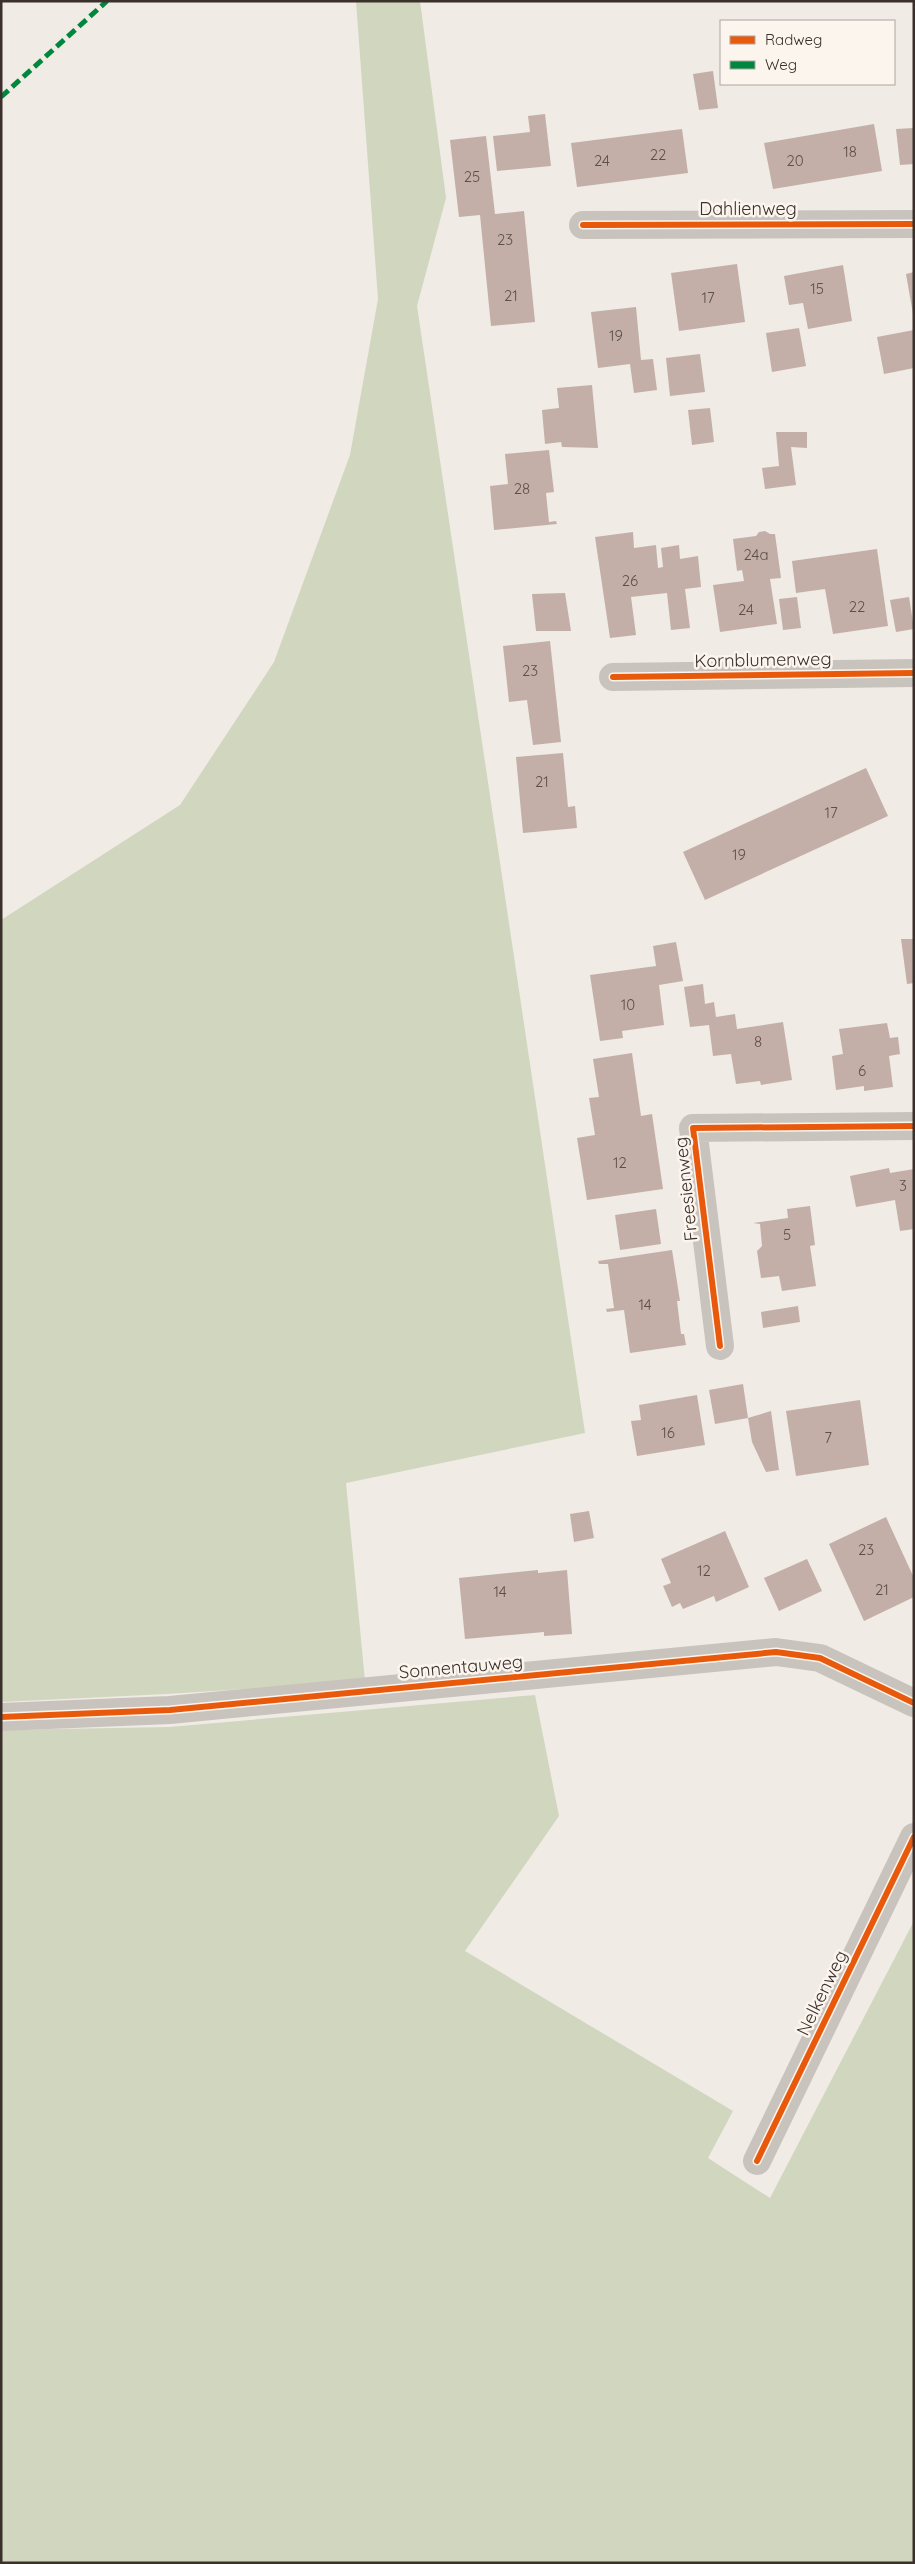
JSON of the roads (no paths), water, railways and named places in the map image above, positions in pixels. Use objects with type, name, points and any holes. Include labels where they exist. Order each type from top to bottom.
[{"type":"street","name":"Dahlienweg","points":[[583,225],[914,224]]},
{"type":"street","name":"Kornblumenweg","points":[[613,677],[914,673]]},
{"type":"street","name":"Freesienweg","points":[[720,1346],[692,1128],[914,1126]]},
{"type":"street","name":"Sonnentauweg","points":[[1,1717],[170,1710],[776,1652],[820,1658],[914,1703]]},
{"type":"street","name":"Nelkenweg","points":[[757,2161],[914,1837]]}]
